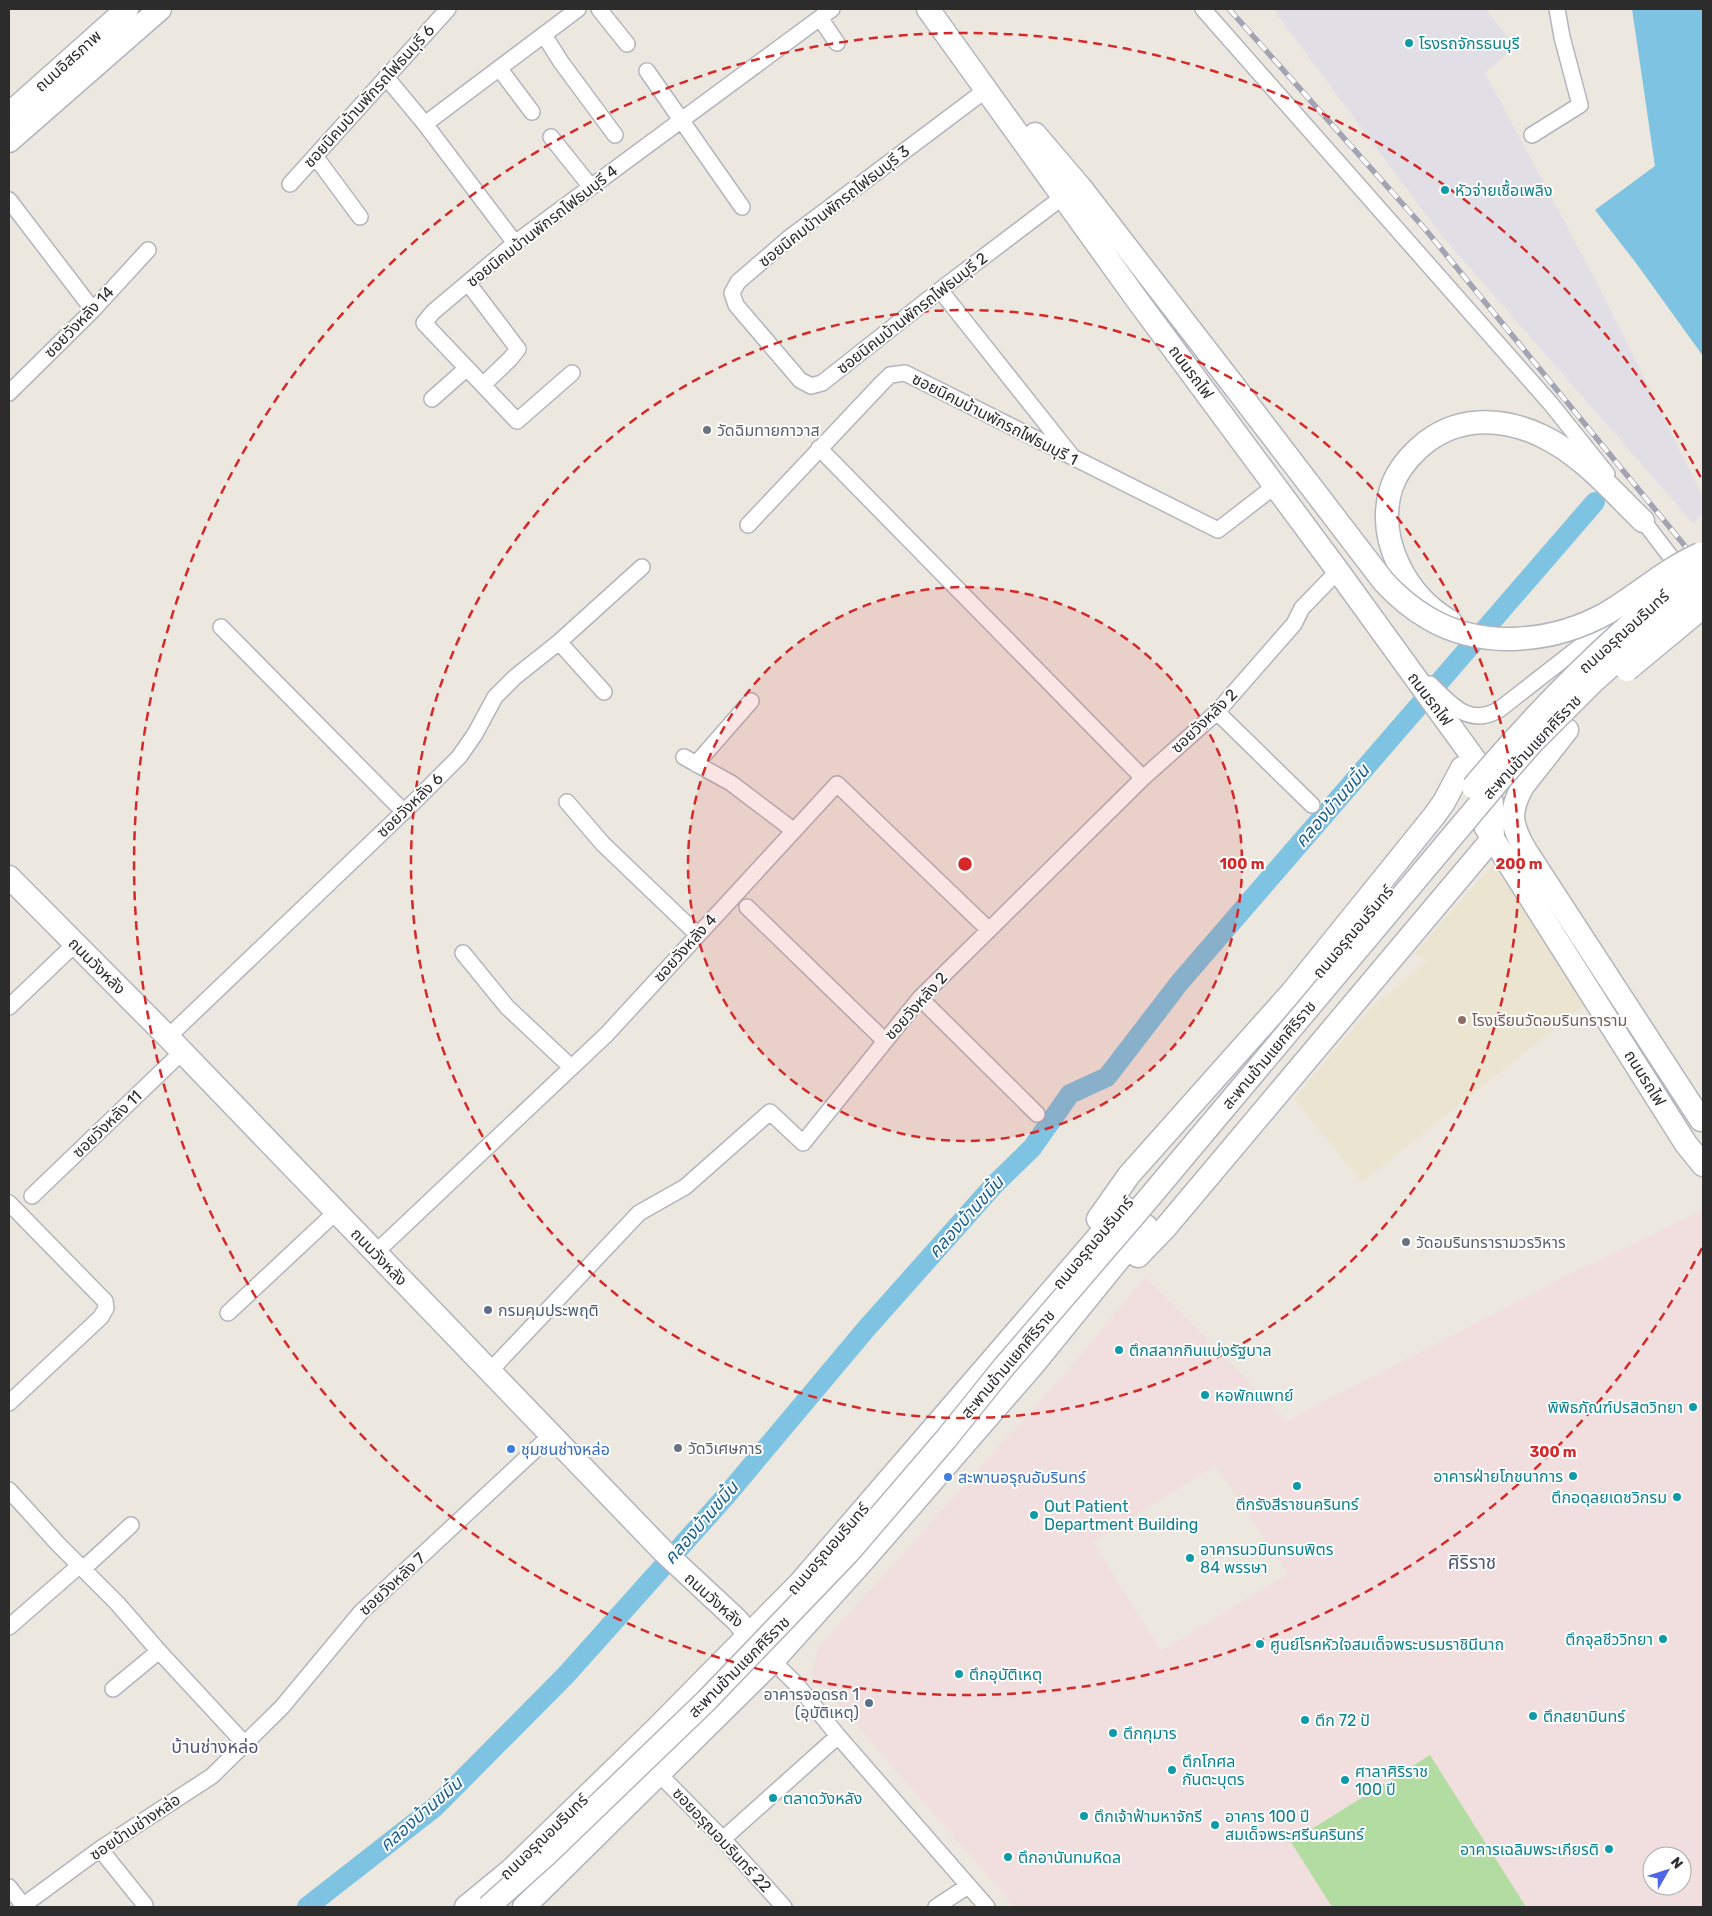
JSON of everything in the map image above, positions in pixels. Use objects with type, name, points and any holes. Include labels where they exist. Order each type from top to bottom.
[{"type":"main road","name":"ถนนอิสรภาพ","points":[[9,114],[127,9]]},
{"type":"main road","points":[[9,141],[160,9]]},
{"type":"main road","name":"ถนนรถไฟ","points":[[928,9],[959,49],[1138,301],[1338,571],[1394,650],[1446,710],[1456,733],[1488,778],[1492,805],[1493,838]]},
{"type":"main road","points":[[959,49],[1081,188],[1368,563],[1399,597],[1414,610],[1443,626],[1474,636],[1532,638],[1576,627],[1606,613],[1672,568],[1703,552]]},
{"type":"main road","points":[[1490,638],[1455,624],[1435,611],[1409,584],[1398,566],[1390,538],[1388,509],[1391,489],[1406,461],[1433,436],[1450,428],[1476,423],[1509,424],[1542,436],[1570,452],[1619,493],[1643,521]]},
{"type":"main road","name":"ถนนอรุณอมรินทร์","points":[[466,1907],[511,1870],[751,1634],[800,1583],[1082,1256],[1504,750],[1605,646],[1657,600],[1703,564]]},
{"type":"main road","name":"สะพานข้ามแยกศิริราช","points":[[1697,602],[1703,583]]},
{"type":"main road","name":"สะพานข้ามแยกศิริราช","points":[[488,1907],[546,1855],[706,1701],[817,1587],[940,1446],[1002,1368],[1110,1245],[1497,782],[1594,681],[1697,602],[1703,587]]},
{"type":"main road","name":"ถนนอรุณอมรินทร์","points":[[524,1907],[773,1661],[863,1561],[1033,1365],[1146,1226],[1488,815],[1588,707],[1697,602]]},
{"type":"main road","points":[[1567,730],[1517,796],[1512,812],[1515,829],[1526,851],[1702,1121]]},
{"type":"main road","name":"ถนนรถไฟ","points":[[1456,733],[1470,799],[1477,814],[1681,1136],[1703,1165]]},
{"type":"main road","points":[[1082,1256],[1096,1223],[1115,1193],[1292,992],[1434,816],[1444,802],[1462,768]]},
{"type":"main road","points":[[1098,1286],[1125,1267],[1166,1227],[1493,838]]},
{"type":"main road","name":"ถนนวังหลัง","points":[[9,877],[175,1044],[550,1436],[683,1572],[751,1634],[773,1661]]},
{"type":"street","name":"ซอยนิคมบ้านพักรถไฟธนบุรี 6","points":[[290,184],[448,9]]},
{"type":"street","points":[[425,124],[578,9]]},
{"type":"street","points":[[599,9],[627,44]]},
{"type":"street","points":[[1203,9],[1551,404],[1602,467],[1619,493]]},
{"type":"street","points":[[1532,135],[1580,105],[1562,37],[1557,9]]},
{"type":"street","points":[[826,13],[837,43]]},
{"type":"street","name":"ซอยนิคมบ้านพักรถไฟธนบุรี 4","points":[[572,372],[517,421],[424,323],[433,312],[515,243],[826,13]]},
{"type":"street","points":[[544,35],[561,62],[615,135]]},
{"type":"street","points":[[499,68],[532,112]]},
{"type":"street","points":[[647,71],[742,207]]},
{"type":"street","points":[[386,77],[425,124],[515,243]]},
{"type":"street","name":"ซอยนิคมบ้านพักรถไฟธนบุรี 3","points":[[766,340],[736,305],[732,293],[738,282],[789,238],[987,89]]},
{"type":"street","points":[[550,136],[591,187]]},
{"type":"street","points":[[315,156],[360,217]]},
{"type":"street","name":"ซอยนิคมบ้านพักรถไฟธนบุรี 2","points":[[766,340],[800,380],[811,386],[822,383],[1064,196]]},
{"type":"street","points":[[9,200],[93,310]]},
{"type":"street","name":"ซอยวังหลัง 14","points":[[9,393],[93,310],[148,250]]},
{"type":"street","points":[[468,282],[518,348],[510,359],[483,385]]},
{"type":"street","points":[[940,290],[1074,458]]},
{"type":"street","points":[[432,399],[467,368]]},
{"type":"street","name":"ซอยนิคมบ้านพักรถไฟธนบุรี 1","points":[[748,525],[890,375],[904,374],[1218,530],[1275,486]]},
{"type":"street","points":[[819,448],[1143,778]]},
{"type":"street","points":[[1643,521],[1680,570],[1697,602]]},
{"type":"street","name":"ซอยวังหลัง 6","points":[[175,1044],[459,757],[475,734],[495,697],[515,677],[559,642],[642,567]]},
{"type":"street","points":[[1446,710],[1459,711],[1474,716],[1488,716],[1494,713],[1680,570]]},
{"type":"street","name":"ซอยวังหลัง 2","points":[[490,1372],[639,1213],[685,1187],[770,1112],[803,1143],[920,998],[1143,778],[1217,712],[1294,624],[1302,608],[1338,571]]},
{"type":"street","points":[[221,627],[404,812]]},
{"type":"street","points":[[559,642],[604,692]]},
{"type":"street","points":[[751,701],[690,760],[731,783],[793,830]]},
{"type":"street","points":[[1217,712],[1312,805]]},
{"type":"street","name":"ซอยวังหลัง 4","points":[[375,1253],[607,1034],[834,785],[839,784],[989,930]]},
{"type":"street","points":[[567,802],[603,844],[697,934]]},
{"type":"street","points":[[747,907],[885,1041]]},
{"type":"street","points":[[9,1007],[76,944]]},
{"type":"street","points":[[463,952],[508,1007],[571,1067]]},
{"type":"street","points":[[920,998],[1037,1114]]},
{"type":"street","name":"ซอยวังหลัง 11","points":[[32,1196],[175,1044]]},
{"type":"street","points":[[9,1403],[101,1317],[106,1308],[104,1301],[12,1212]]},
{"type":"street","points":[[228,1313],[336,1212]]},
{"type":"street","name":"ซอยวังหลัง 7","points":[[244,1743],[282,1707],[361,1612],[550,1436]]},
{"type":"street","points":[[9,1490],[81,1567],[117,1602],[159,1651],[244,1743]]},
{"type":"street","points":[[9,1627],[131,1525]]},
{"type":"street","points":[[114,1689],[159,1651]]},
{"type":"street","points":[[773,1661],[798,1686],[838,1736],[987,1907]]},
{"type":"street","points":[[723,1839],[838,1736]]},
{"type":"street","name":"ซอยบ้านช่างหล่อ","points":[[22,1906],[100,1849],[212,1776],[244,1743]]},
{"type":"street","name":"ซอยอรุณอมรินทร์ 22","points":[[660,1774],[723,1839],[784,1907]]},
{"type":"street","points":[[100,1849],[145,1905]]},
{"type":"street","points":[[936,1907],[968,1886]]},
{"type":"street","points":[[9,1887],[22,1906]]},
{"type":"shaded area","points":[[1273,9],[1486,9],[1515,47],[1485,73],[1596,281],[1703,497],[1703,513],[1693,523],[1442,236]]},
{"type":"shaded area","name":"โรงเรียนวัดอมรินทราราม","points":[[1496,866],[1585,1004],[1362,1182],[1294,1099],[1370,1009],[1427,962],[1415,953],[1490,868]]},
{"type":"shaded area","points":[[1703,1210],[1703,1907],[1015,1907],[812,1674],[819,1647],[1076,1361],[1145,1277],[1287,1421],[1573,1273]],"holes":[[[1216,1465],[1288,1574],[1161,1651],[1093,1542]]]},
{"type":"green space","points":[[1430,1755],[1526,1907],[1332,1907],[1291,1842]]},
{"type":"water","points":[[1632,9],[1703,9],[1703,356],[1595,210],[1655,166]]},
{"type":"waterway","name":"คลองบ้านขมิ้น","points":[[307,1907],[435,1807],[566,1675],[726,1496],[866,1329],[995,1184],[1032,1148],[1070,1094],[1107,1077],[1180,982],[1595,502]]},
{"type":"railway","points":[[1229,9],[1425,229],[1703,568]]},
{"type":"place","name":"โรงรถจักรธนบุรี","points":[[1409,43]]},
{"type":"place","name":"หัวจ่ายเชื้อเพลิง","points":[[1445,190]]},
{"type":"place","name":"วัดฉิมทายกาวาส","points":[[707,430]]},
{"type":"place","name":"โรงเรียนวัดอมรินทราราม","points":[[1462,1020]]},
{"type":"place","name":"วัดอมรินทรารามวรวิหาร","points":[[1406,1242]]},
{"type":"place","name":"กรมคุมประพฤติ","points":[[488,1310]]},
{"type":"place","name":"ตึกสลากกินแบ่งรัฐบาล","points":[[1119,1350]]},
{"type":"place","name":"หอพักแพทย์","points":[[1205,1395]]},
{"type":"place","name":"พิพิธภัณฑ์ปรสิตวิทยา","points":[[1693,1407]]},
{"type":"place","name":"วัดวิเศษการ","points":[[678,1448]]},
{"type":"place","name":"ชุมชนช่างหล่อ","points":[[511,1449]]},
{"type":"place","name":"อาคารฝ่ายโภชนาการ","points":[[1573,1476]]},
{"type":"place","name":"สะพานอรุณอัมรินทร์","points":[[948,1477]]},
{"type":"place","name":"ตึกรังสีราชนครินทร์","points":[[1297,1486]]},
{"type":"place","name":"ตึกอดุลยเดชวิกรม","points":[[1677,1497]]},
{"type":"place","name":"Out Patient Department Building","points":[[1034,1515]]},
{"type":"place","name":"อาคารนวมินทรบพิตร 84 พรรษา","points":[[1190,1558]]},
{"type":"place","name":"ตึกจุลชีววิทยา","points":[[1663,1639]]},
{"type":"place","name":"ศูนย์โรคหัวใจสมเด็จพระบรมราชินีนาถ","points":[[1260,1644]]},
{"type":"place","name":"ตึกอุบัติเหตุ","points":[[959,1674]]},
{"type":"place","name":"อาคารจอดรถ 1 (อุบัติเหตุ)","points":[[869,1703]]},
{"type":"place","name":"ตึกสยามินทร์","points":[[1533,1716]]},
{"type":"place","name":"ตึก 72 ปั","points":[[1305,1720]]},
{"type":"place","name":"ตึกกุมาร","points":[[1113,1733]]},
{"type":"place","name":"ตึกโกศล กันตะบุตร","points":[[1172,1770]]},
{"type":"place","name":"ศาลาศิริราช 100 ปี","points":[[1345,1780]]},
{"type":"place","name":"ตลาดวังหลัง","points":[[773,1798]]},
{"type":"place","name":"ตึกเจ้าฟ้ามหาจักรี","points":[[1084,1816]]},
{"type":"place","name":"อาคาร 100 ปี สมเด็จพระศรีนครินทร์","points":[[1215,1825]]},
{"type":"place","name":"อาคารเฉลิมพระเกียรติ","points":[[1609,1849]]},
{"type":"place","name":"ตึกอานันทมหิดล","points":[[1008,1857]]},
{"type":"district","name":"ศิริราช","points":[[1472,1562]]},
{"type":"district","name":"บ้านช่างหล่อ","points":[[215,1747]]}]
